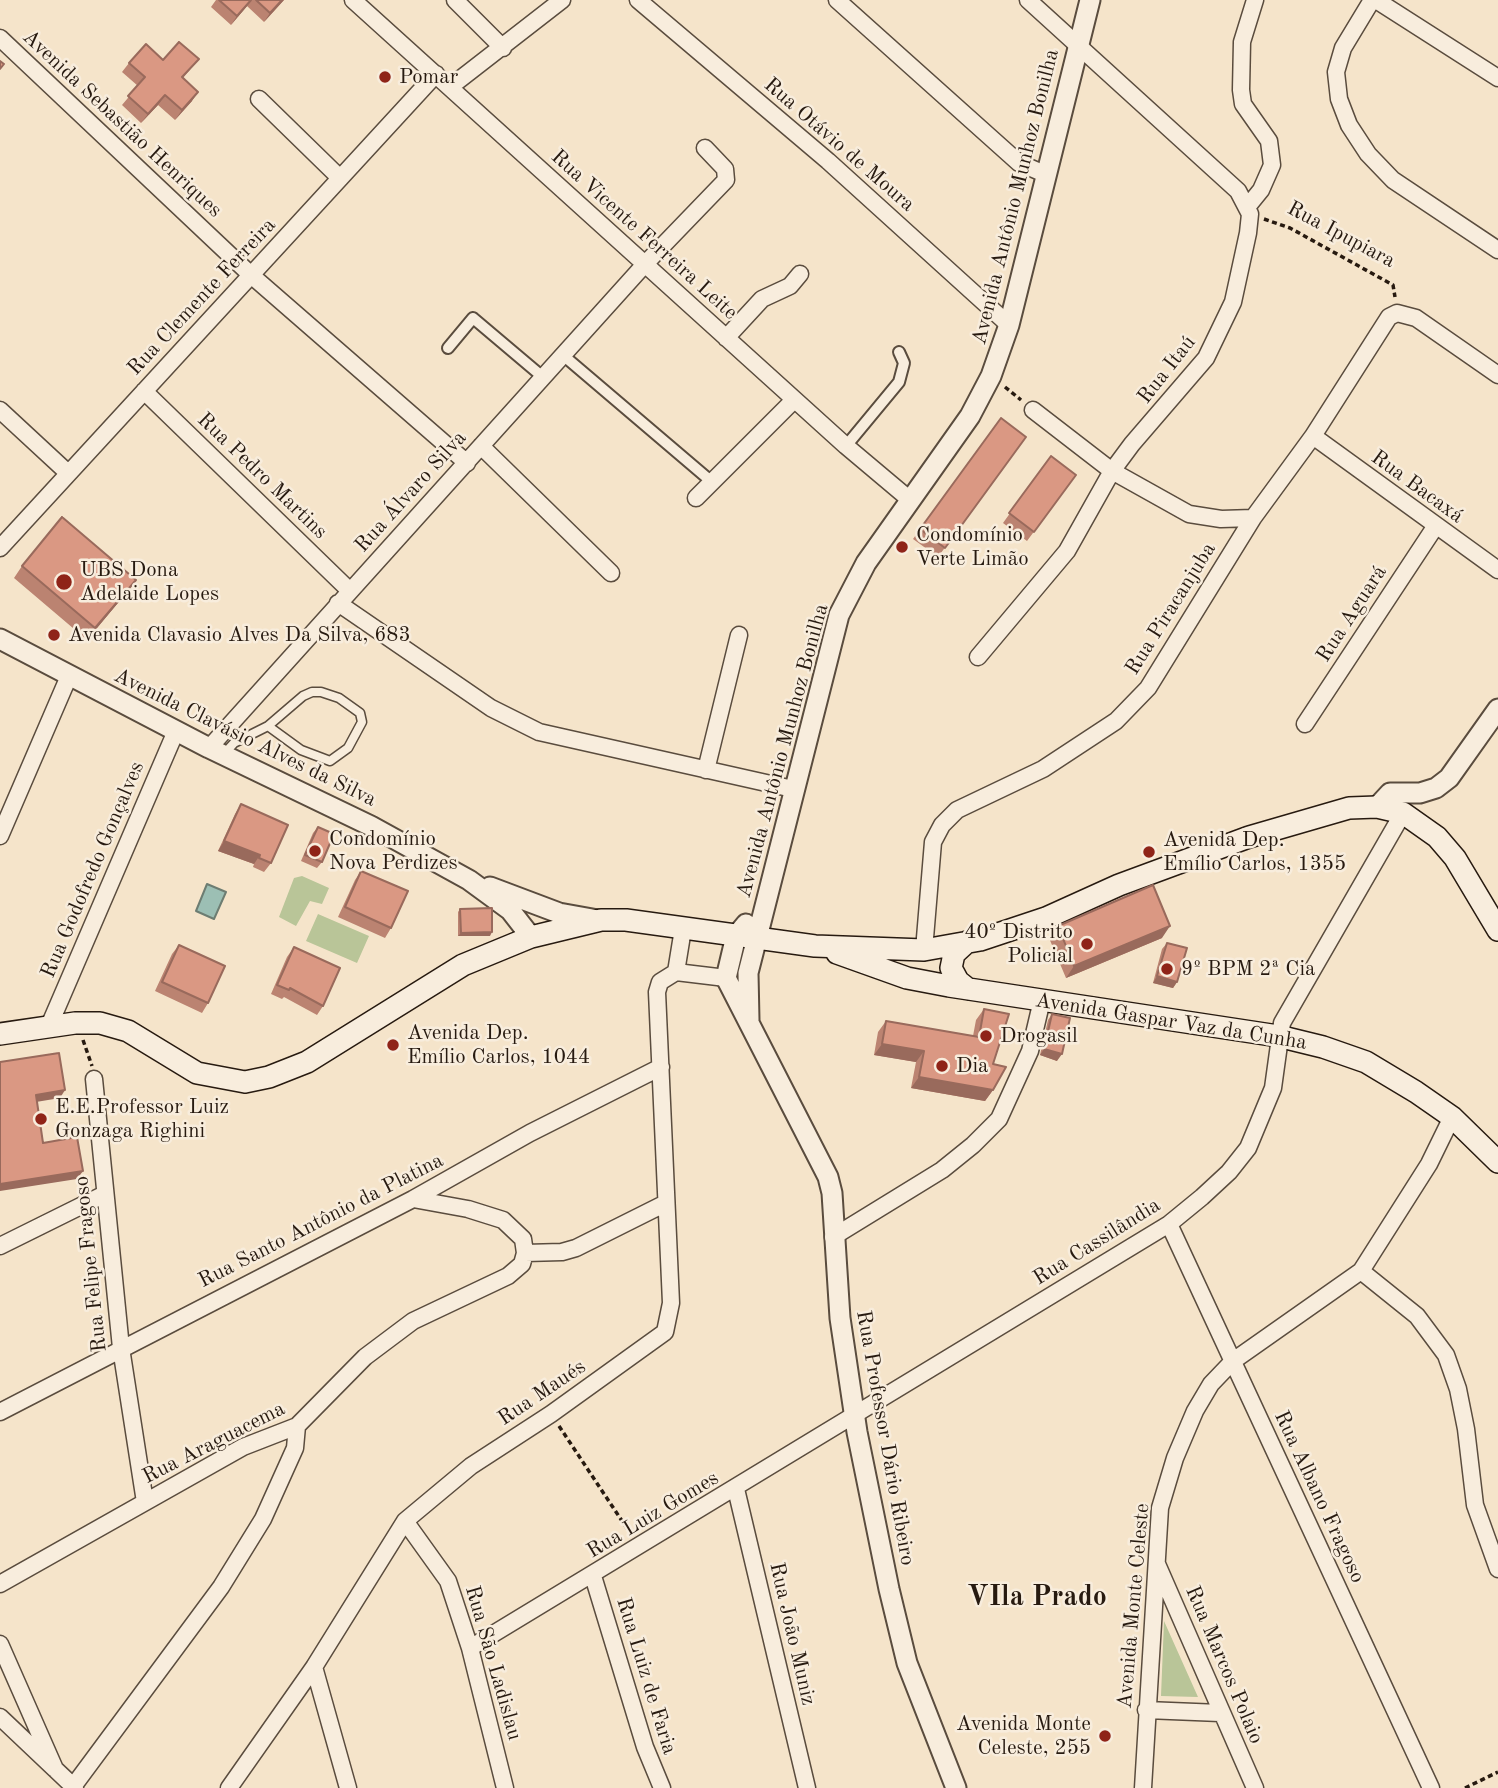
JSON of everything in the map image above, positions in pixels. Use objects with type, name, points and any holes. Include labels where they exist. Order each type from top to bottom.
[{"type":"main road","points":[[0,1034],[75,1023],[100,1023],[128,1031],[197,1073],[245,1082],[269,1077],[307,1062],[463,965],[531,937],[601,920],[648,922],[815,946],[924,950],[967,942],[1046,918],[1119,884],[1249,837],[1349,808],[1377,807],[1403,813],[1437,837],[1455,858],[1498,930]]},
{"type":"main road","points":[[967,942],[954,954],[951,968],[958,981],[968,989]]},
{"type":"main road","name":"Avenida Gaspar Vaz da Cunha","points":[[815,946],[907,978],[1278,1036],[1366,1062],[1452,1117],[1498,1162]]},
{"type":"street","name":"Rua Vicente Ferreira Leite","points":[[353,0],[794,400],[909,499]]},
{"type":"street","points":[[455,0],[503,48]]},
{"type":"street","points":[[450,87],[562,0]]},
{"type":"street","name":"Rua Otávio de Moura","points":[[638,0],[828,161],[1009,325]]},
{"type":"street","points":[[838,0],[1019,163],[1045,174]]},
{"type":"street","points":[[1028,0],[1238,191],[1249,210],[1272,165],[1269,141],[1243,104],[1241,90],[1241,50],[1255,0]]},
{"type":"street","name":"Avenida Antônio Munhoz Bonilha","points":[[747,937],[765,902],[839,615],[866,563],[970,416],[991,376],[1009,325],[1090,0]]},
{"type":"street","points":[[1498,78],[1374,0],[1343,48],[1336,72],[1339,99],[1349,125],[1368,154],[1393,180],[1417,199],[1498,250]]},
{"type":"street","name":"Avenida Sebastião Henriques","points":[[0,38],[251,275],[467,463]]},
{"type":"street","name":"Rua Clemente Ferreira","points":[[0,548],[436,75]]},
{"type":"street","points":[[259,99],[340,178]]},
{"type":"street","name":"Rua Álvaro Silva","points":[[216,751],[344,597],[645,264],[726,180],[725,169],[705,148]]},
{"type":"street","name":"Rua Itaú","points":[[978,657],[1067,551],[1112,471],[1132,444],[1186,385],[1222,329],[1233,302],[1249,210]]},
{"type":"street","points":[[726,338],[762,299],[790,286],[800,274]]},
{"type":"street","points":[[1397,313],[1416,318],[1498,375]]},
{"type":"street","name":"Rua Piracanjuba","points":[[924,950],[933,842],[942,825],[957,810],[1043,769],[1116,721],[1148,688],[1253,518],[1313,436],[1382,324],[1397,313]]},
{"type":"street","points":[[448,348],[473,318],[544,378]]},
{"type":"street","points":[[846,446],[899,382],[904,363],[899,352]]},
{"type":"street","points":[[564,356],[712,482]]},
{"type":"street","name":"Rua Pedro Martins","points":[[144,391],[344,597],[491,708],[540,732],[793,789]]},
{"type":"street","points":[[696,498],[794,400]]},
{"type":"street","points":[[0,410],[68,473]]},
{"type":"street","points":[[1034,410],[1112,471],[1189,514],[1221,519],[1253,518]]},
{"type":"street","name":"Rua Bacaxá","points":[[1313,436],[1435,527],[1498,570]]},
{"type":"street","points":[[481,446],[611,573]]},
{"type":"street","name":"Rua Aguará","points":[[1305,724],[1435,527]]},
{"type":"street","points":[[706,770],[738,635]]},
{"type":"street","name":"Avenida Clavásio Alves da Silva","points":[[0,639],[176,731],[371,827],[469,880],[510,910],[531,937]]},
{"type":"street","points":[[0,836],[69,676]]},
{"type":"street","points":[[1377,807],[1390,793],[1420,793],[1436,788],[1449,778],[1498,709]]},
{"type":"street","name":"Rua Godofredo Gonçalves","points":[[49,1026],[176,731]]},
{"type":"street","name":"Rua Cassilândia","points":[[855,1415],[1169,1224],[1229,1172],[1248,1148],[1273,1088],[1278,1036],[1288,1011],[1403,813]]},
{"type":"street","name":"Avenida Clavásio Alves da Silva","points":[[469,880],[559,913],[601,920]]},
{"type":"street","name":"Rua Maués","points":[[229,1788],[314,1667],[405,1521],[471,1466],[551,1414],[665,1332],[671,1303],[657,992],[660,982],[676,972],[683,929]]},
{"type":"street","points":[[676,972],[726,978],[747,937]]},
{"type":"street","name":"Rua Professor Dário Ribeiro","points":[[747,937],[749,1020]]},
{"type":"street","name":"Rua Professor Dário Ribeiro","points":[[726,978],[828,1177],[840,1318],[855,1415],[889,1589],[907,1663],[956,1788]]},
{"type":"street","points":[[834,1237],[942,1170],[999,1119],[1015,1089],[1030,1051],[1042,1000]]},
{"type":"street","name":"Rua Santo Antônio da Platina","points":[[0,1412],[413,1199],[530,1133],[660,1067]]},
{"type":"street","name":"Rua Felipe Fragoso","points":[[94,1079],[103,1195],[121,1348],[145,1502]]},
{"type":"street","name":"Avenida Monte Celeste","points":[[1143,1788],[1155,1559],[1160,1508],[1175,1458],[1210,1384],[1233,1361],[1361,1271],[1429,1164],[1452,1117]]},
{"type":"street","points":[[0,1246],[103,1195]]},
{"type":"street","points":[[413,1199],[468,1209],[503,1220],[523,1238],[526,1253],[562,1252],[576,1248],[666,1203]]},
{"type":"street","name":"Rua Albano Fragoso","points":[[1169,1224],[1431,1788]]},
{"type":"street","name":"Rua Araguacema","points":[[0,1584],[243,1447],[297,1426],[365,1357],[413,1321],[508,1276],[522,1264],[526,1253]]},
{"type":"street","points":[[1361,1271],[1417,1316],[1446,1355],[1458,1389],[1466,1429],[1475,1505],[1498,1569]]},
{"type":"street","name":"Rua Luiz Gomes","points":[[470,1648],[855,1415]]},
{"type":"street","points":[[2,1722],[74,1788],[220,1587],[256,1530],[284,1477],[295,1448],[297,1426]]},
{"type":"street","name":"Rua João Muniz","points":[[736,1489],[807,1788]]},
{"type":"street","name":"Rua São Ladislau","points":[[405,1521],[448,1581],[470,1648],[505,1788]]},
{"type":"street","name":"Rua Marcos Polaio","points":[[1155,1559],[1255,1788]]},
{"type":"street","name":"Rua Luiz de Faria","points":[[593,1576],[656,1785]]},
{"type":"street","points":[[0,1644],[55,1769]]},
{"type":"street","points":[[314,1667],[348,1788]]},
{"type":"street","points":[[1146,1710],[1220,1713]]},
{"type":"lane","points":[[216,751],[268,726],[303,696],[321,692],[339,698],[360,713],[362,722],[348,748],[330,761],[301,750],[268,726]]},
{"type":"path","name":"Rua Ipupiara","points":[[1249,210],[1290,228],[1393,285],[1397,313]]},
{"type":"path","points":[[991,376],[1034,410]]},
{"type":"path","points":[[75,1023],[89,1051],[94,1079]]},
{"type":"path","points":[[551,1414],[639,1547]]},
{"type":"path","points":[[1465,1788],[1498,1772]]},
{"type":"green space","points":[[302,876],[329,888],[322,904],[310,901],[296,926],[279,917],[294,878]]},
{"type":"green space","points":[[318,914],[369,936],[357,963],[306,941]]},
{"type":"green space","points":[[1164,1621],[1198,1697],[1161,1696]]},
{"type":"water","points":[[207,884],[226,892],[214,919],[196,911]]},
{"type":"building","points":[[219,0],[251,0],[237,16]]},
{"type":"building","points":[[256,0],[282,0],[270,13]]},
{"type":"building","points":[[179,42],[199,59],[182,77],[198,92],[182,110],[165,95],[148,114],[128,96],[145,77],[129,63],[146,44],[163,60]]},
{"type":"building","points":[[1001,418],[1026,437],[945,548],[920,529]]},
{"type":"building","points":[[1051,456],[1076,475],[1034,532],[1009,513]]},
{"type":"building","points":[[62,517],[136,580],[95,628],[22,566]]},
{"type":"building","points":[[241,804],[288,825],[271,863],[259,858],[260,855],[224,841]]},
{"type":"building","name":"Condomínio Nova Perdizes","points":[[318,827],[334,834],[322,862],[305,855]]},
{"type":"building","points":[[361,871],[408,891],[391,928],[345,907]]},
{"type":"building","points":[[1153,885],[1170,926],[1074,966],[1058,926]]},
{"type":"building","points":[[492,908],[492,932],[461,933],[460,909]]},
{"type":"building","name":"9º BPM 2ª Cia","points":[[1167,943],[1187,948],[1177,982],[1157,976]]},
{"type":"building","points":[[179,945],[225,966],[208,1003],[162,982]]},
{"type":"building","points":[[294,947],[340,968],[323,1006],[290,988],[289,990],[277,985]]},
{"type":"building","points":[[984,1009],[1009,1014],[993,1064],[1006,1067],[993,1090],[919,1077],[924,1051],[882,1044],[886,1021],[979,1037]]},
{"type":"building","points":[[1052,1014],[1070,1018],[1062,1054],[1044,1049]]},
{"type":"building","points":[[59,1053],[65,1090],[36,1095],[43,1143],[77,1137],[83,1171],[0,1184],[0,1062]]},
{"type":"place","name":"Pomar","points":[[385,77]]},
{"type":"place","name":"Condomínio Verte Limão","points":[[902,547]]},
{"type":"place","name":"UBS Dona Adelaide Lopes","points":[[64,582]]},
{"type":"place","name":"Avenida Clavasio Alves Da Silva, 683","points":[[54,635]]},
{"type":"place","name":"Condomínio Nova Perdizes","points":[[315,851]]},
{"type":"place","name":"Avenida Dep. Emílio Carlos, 1355","points":[[1149,852]]},
{"type":"place","name":"40º Distrito Policial","points":[[1087,944]]},
{"type":"place","name":"9º BPM 2ª Cia","points":[[1167,969]]},
{"type":"place","name":"Drogasil","points":[[986,1036]]},
{"type":"place","name":"Avenida Dep. Emílio Carlos, 1044","points":[[393,1045]]},
{"type":"place","name":"Dia","points":[[942,1066]]},
{"type":"place","name":"E.E.Professor Luiz Gonzaga Righini","points":[[41,1119]]},
{"type":"place","name":"Avenida Monte Celeste, 255","points":[[1105,1736]]},
{"type":"district","name":"VIla Prado","points":[[1037,1598]]}]
